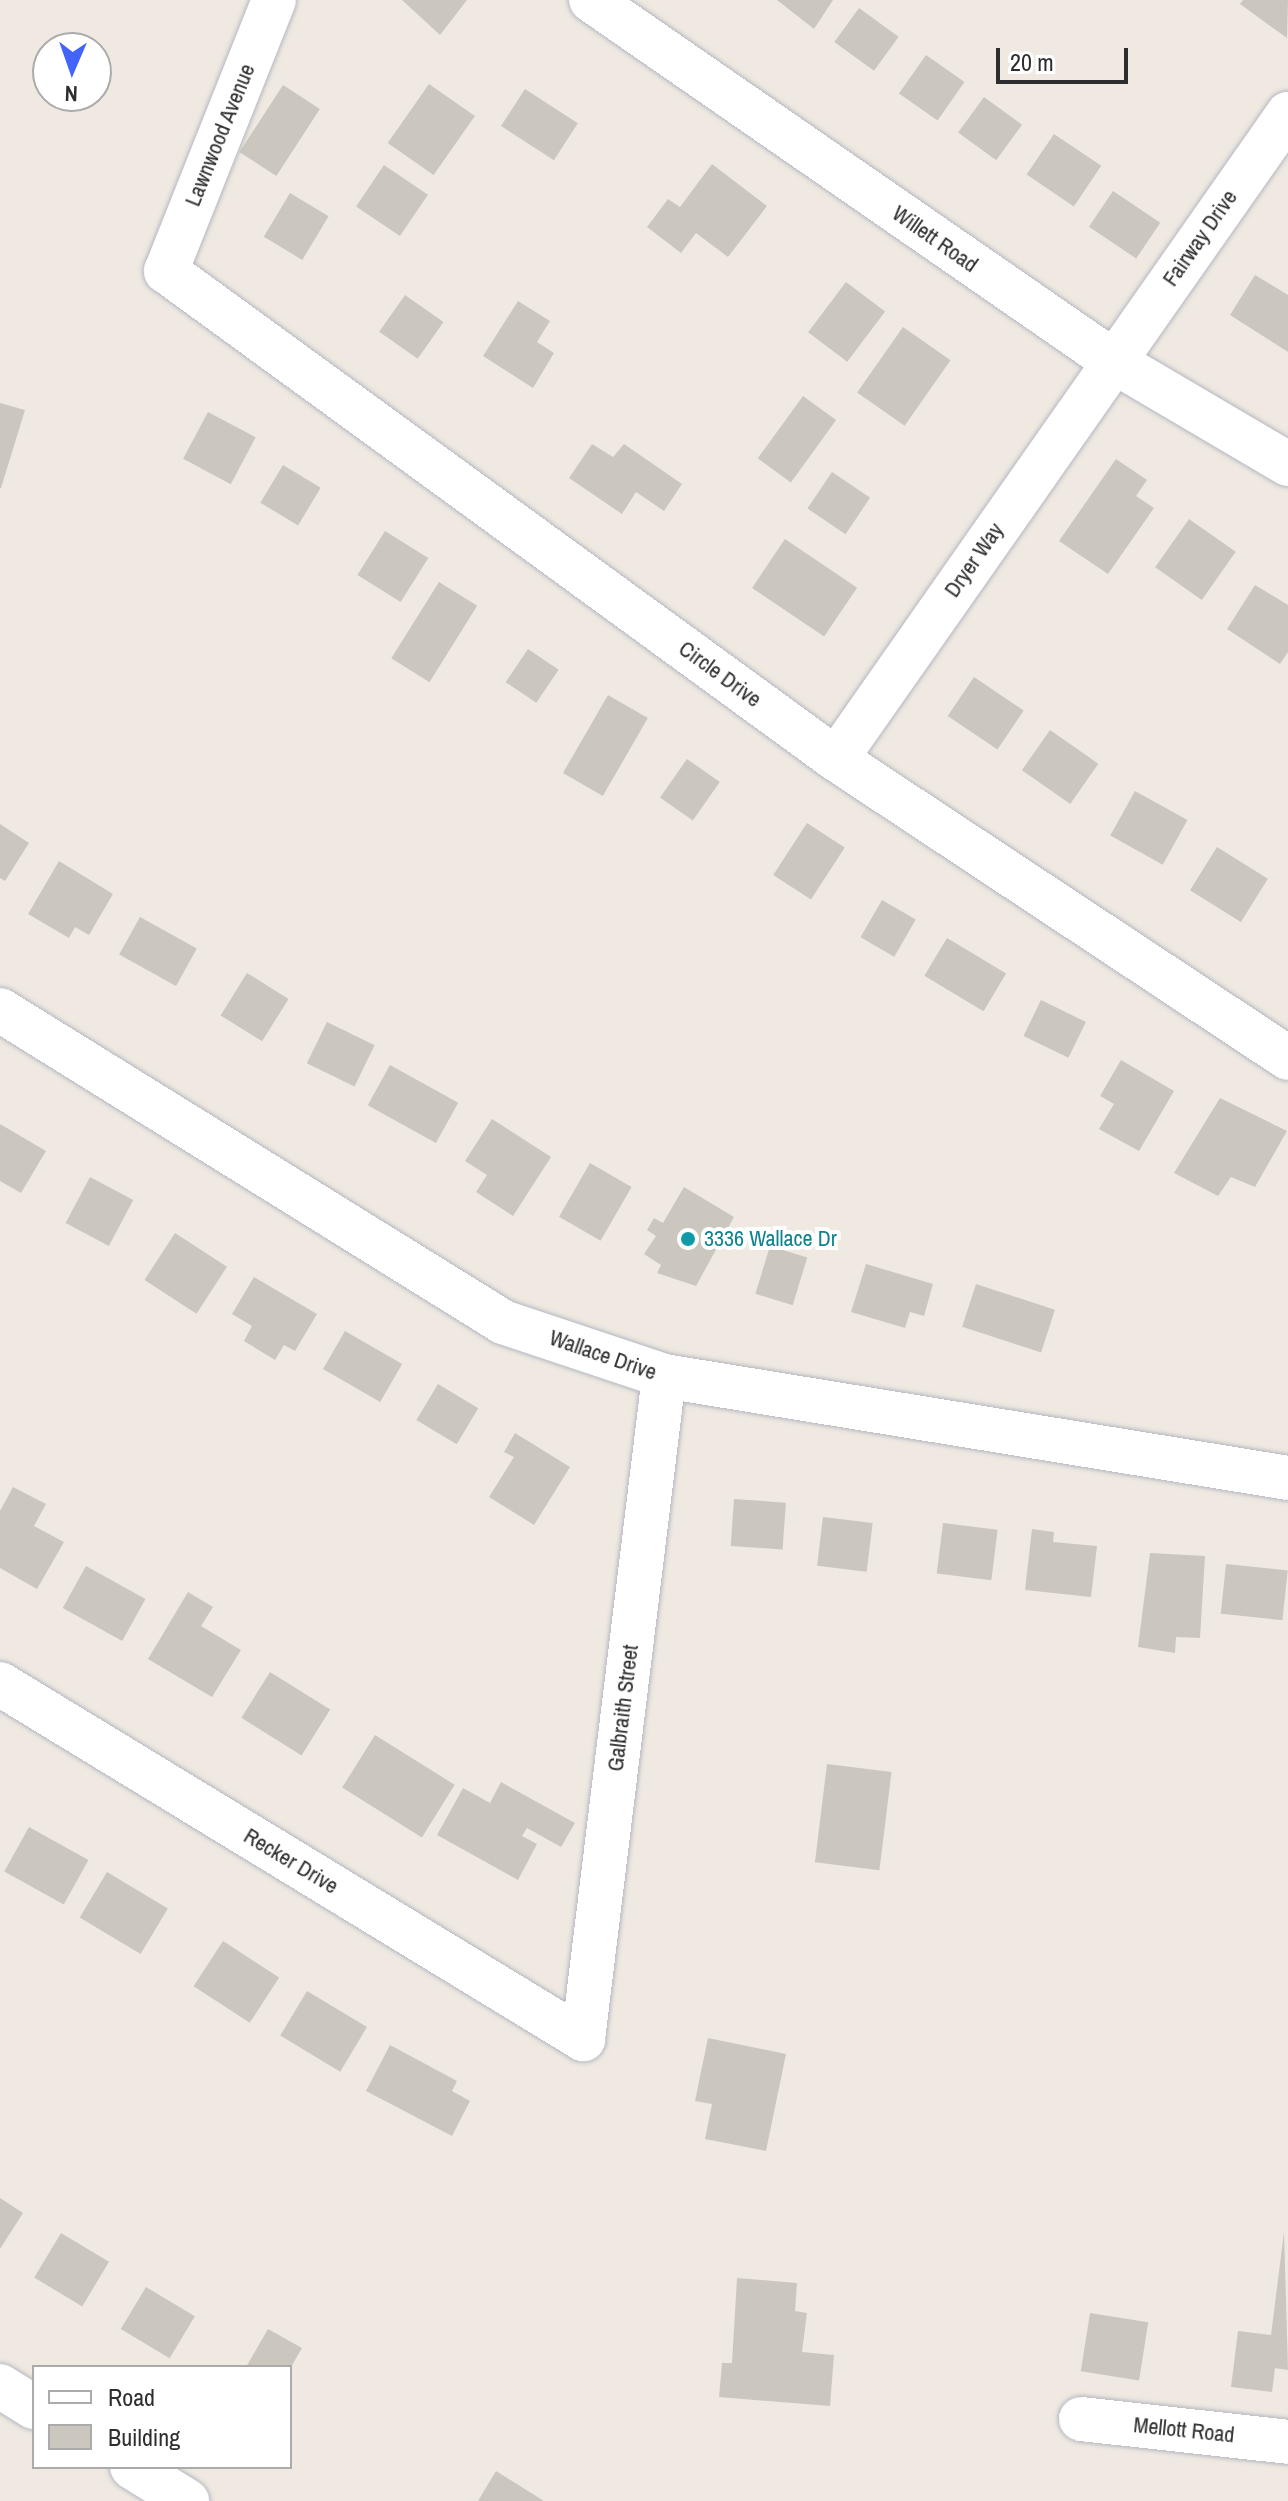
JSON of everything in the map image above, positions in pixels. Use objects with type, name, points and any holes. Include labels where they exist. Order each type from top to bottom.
[{"type":"street","name":"Lawnwood Avenue","points":[[166,271],[274,0]]},
{"type":"street","name":"Willett Road","points":[[591,0],[1113,361],[1288,464]]},
{"type":"street","name":"Fairway Drive","points":[[1113,361],[1288,114]]},
{"type":"street","name":"Circle Drive","points":[[166,271],[836,759],[1288,1058]]},
{"type":"street","name":"Dryer Way","points":[[836,759],[1113,361]]},
{"type":"street","name":"Wallace Drive","points":[[0,1010],[503,1322],[664,1376],[1288,1478]]},
{"type":"street","name":"Galbraith Street","points":[[583,2039],[664,1376]]},
{"type":"street","name":"Recker Drive","points":[[0,1684],[583,2039]]},
{"type":"street","points":[[0,2386],[32,2406]]},
{"type":"street","name":"Mellott Road","points":[[1081,2419],[1288,2442]]},
{"type":"street","points":[[135,2469],[187,2501]]},
{"type":"building","points":[[402,0],[467,0],[440,35]]},
{"type":"building","points":[[777,0],[833,0],[814,29]]},
{"type":"building","points":[[1243,0],[1288,0],[1287,38],[1240,4]]},
{"type":"building","points":[[859,8],[899,37],[874,71],[834,42]]},
{"type":"building","points":[[926,55],[965,82],[938,120],[899,94]]},
{"type":"building","points":[[429,84],[475,116],[434,175],[388,143]]},
{"type":"building","points":[[283,85],[320,109],[276,176],[239,152]]},
{"type":"building","points":[[525,89],[578,123],[554,160],[501,126]]},
{"type":"building","points":[[984,97],[1022,125],[996,160],[958,133]]},
{"type":"building","points":[[1054,134],[1101,166],[1074,206],[1027,175]]},
{"type":"building","points":[[712,164],[767,206],[728,257],[696,233],[681,253],[647,227],[668,199],[680,207]]},
{"type":"building","points":[[384,165],[428,195],[400,236],[356,206]]},
{"type":"building","points":[[1113,191],[1160,223],[1136,259],[1089,227]]},
{"type":"building","points":[[290,193],[329,216],[302,260],[264,237]]},
{"type":"building","points":[[1255,275],[1288,295],[1288,352],[1230,315]]},
{"type":"building","points":[[846,282],[885,311],[847,362],[808,332]]},
{"type":"building","points":[[405,295],[444,322],[418,359],[379,332]]},
{"type":"building","points":[[518,301],[550,321],[537,342],[554,353],[533,388],[483,356]]},
{"type":"building","points":[[903,327],[951,360],[905,426],[857,393]]},
{"type":"building","points":[[803,396],[836,420],[791,482],[758,458]]},
{"type":"building","points":[[0,403],[25,410],[1,488],[0,488]]},
{"type":"building","points":[[208,412],[256,437],[231,484],[183,459]]},
{"type":"building","points":[[592,444],[613,457],[624,444],[682,484],[664,511],[636,492],[622,514],[569,478]]},
{"type":"building","points":[[1116,459],[1147,480],[1136,496],[1154,508],[1108,574],[1059,541]]},
{"type":"building","points":[[283,465],[321,488],[298,525],[260,503]]},
{"type":"building","points":[[832,472],[870,498],[846,534],[807,508]]},
{"type":"building","points":[[1189,519],[1236,552],[1202,600],[1155,567]]},
{"type":"building","points":[[385,531],[428,558],[401,602],[357,575]]},
{"type":"building","points":[[785,539],[857,588],[824,637],[752,588]]},
{"type":"building","points":[[439,582],[477,606],[429,682],[391,658]]},
{"type":"building","points":[[1255,585],[1288,605],[1288,652],[1280,664],[1227,629]]},
{"type":"building","points":[[528,649],[559,670],[536,703],[506,682]]},
{"type":"building","points":[[974,677],[1024,711],[997,750],[948,716]]},
{"type":"building","points":[[608,695],[648,718],[603,796],[563,773]]},
{"type":"building","points":[[1050,730],[1098,764],[1070,804],[1022,770]]},
{"type":"building","points":[[687,759],[720,782],[693,820],[660,798]]},
{"type":"building","points":[[1135,791],[1187,820],[1163,865],[1110,836]]},
{"type":"building","points":[[807,823],[845,848],[811,900],[773,875]]},
{"type":"building","points":[[0,824],[29,843],[5,881],[0,878]]},
{"type":"building","points":[[1217,847],[1268,879],[1241,922],[1190,890]]},
{"type":"building","points":[[59,861],[113,894],[89,935],[75,927],[69,938],[28,914]]},
{"type":"building","points":[[882,900],[916,920],[894,957],[860,937]]},
{"type":"building","points":[[140,917],[197,949],[176,986],[119,955]]},
{"type":"building","points":[[947,938],[1006,974],[983,1011],[924,976]]},
{"type":"building","points":[[247,973],[289,999],[262,1041],[221,1015]]},
{"type":"building","points":[[1041,1000],[1086,1022],[1068,1058],[1023,1036]]},
{"type":"building","points":[[327,1022],[375,1045],[354,1087],[307,1063]]},
{"type":"building","points":[[1121,1060],[1174,1091],[1139,1151],[1099,1129],[1114,1104],[1100,1096]]},
{"type":"building","points":[[390,1065],[458,1103],[436,1143],[368,1105]]},
{"type":"building","points":[[1220,1098],[1287,1131],[1255,1187],[1231,1177],[1218,1196],[1174,1173]]},
{"type":"building","points":[[492,1119],[551,1157],[513,1216],[476,1192],[487,1175],[465,1161]]},
{"type":"building","points":[[0,1124],[46,1151],[21,1193],[0,1181]]},
{"type":"building","points":[[590,1163],[632,1187],[601,1241],[559,1217]]},
{"type":"building","points":[[90,1177],[133,1200],[109,1246],[66,1223]]},
{"type":"building","name":"3336 Wallace Dr","points":[[684,1187],[734,1217],[696,1286],[657,1273],[661,1265],[644,1254],[656,1236],[647,1230],[654,1218],[663,1223]]},
{"type":"building","points":[[175,1233],[227,1267],[196,1314],[145,1280]]},
{"type":"building","points":[[770,1246],[807,1257],[793,1305],[755,1294]]},
{"type":"building","points":[[866,1264],[933,1284],[924,1316],[910,1312],[905,1328],[851,1312]]},
{"type":"building","points":[[254,1277],[317,1314],[295,1351],[284,1345],[275,1360],[244,1341],[252,1326],[232,1314]]},
{"type":"building","points":[[976,1284],[1055,1310],[1041,1352],[962,1327]]},
{"type":"building","points":[[345,1331],[402,1364],[380,1402],[323,1369]]},
{"type":"building","points":[[438,1384],[478,1408],[457,1444],[416,1420]]},
{"type":"building","points":[[515,1433],[570,1467],[534,1525],[489,1497],[514,1457],[504,1452]]},
{"type":"building","points":[[13,1487],[46,1504],[34,1526],[64,1542],[37,1589],[0,1568],[0,1511]]},
{"type":"building","points":[[734,1499],[786,1503],[783,1550],[731,1546]]},
{"type":"building","points":[[823,1517],[873,1523],[867,1572],[817,1566]]},
{"type":"building","points":[[943,1523],[998,1530],[991,1580],[937,1574]]},
{"type":"building","points":[[1032,1529],[1054,1532],[1053,1542],[1097,1546],[1091,1597],[1025,1590]]},
{"type":"building","points":[[1150,1553],[1205,1556],[1200,1638],[1176,1637],[1175,1653],[1138,1647]]},
{"type":"building","points":[[1226,1564],[1288,1570],[1282,1620],[1221,1614]]},
{"type":"building","points":[[86,1566],[145,1599],[122,1641],[63,1608]]},
{"type":"building","points":[[188,1592],[213,1607],[201,1626],[241,1650],[212,1697],[148,1659]]},
{"type":"building","points":[[270,1672],[330,1710],[302,1755],[241,1718]]},
{"type":"building","points":[[375,1735],[455,1785],[422,1837],[342,1788]]},
{"type":"building","points":[[827,1764],[892,1772],[879,1870],[815,1862]]},
{"type":"building","points":[[501,1782],[575,1823],[561,1847],[527,1828],[522,1836],[537,1844],[518,1880],[437,1835],[463,1788],[490,1803]]},
{"type":"building","points":[[29,1827],[88,1860],[64,1905],[4,1872]]},
{"type":"building","points":[[107,1872],[168,1909],[141,1954],[80,1917]]},
{"type":"building","points":[[223,1941],[279,1977],[250,2023],[194,1986]]},
{"type":"building","points":[[307,1991],[367,2027],[340,2072],[280,2036]]},
{"type":"building","points":[[708,2038],[786,2054],[766,2151],[705,2139],[712,2104],[695,2101]]},
{"type":"building","points":[[390,2045],[457,2081],[452,2091],[470,2101],[452,2136],[366,2091]]},
{"type":"building","points":[[0,2198],[23,2213],[0,2249]]},
{"type":"building","points":[[1284,2232],[1288,2370],[1275,2368],[1272,2392],[1231,2387],[1238,2331],[1271,2335]]},
{"type":"building","points":[[61,2233],[109,2262],[82,2306],[34,2278]]},
{"type":"building","points":[[737,2278],[797,2283],[795,2311],[807,2313],[802,2352],[834,2355],[830,2406],[719,2397],[722,2363],[732,2363]]},
{"type":"building","points":[[146,2287],[195,2316],[170,2358],[121,2329]]},
{"type":"building","points":[[1090,2313],[1148,2322],[1139,2381],[1081,2371]]},
{"type":"building","points":[[268,2329],[302,2348],[292,2365],[247,2365]]},
{"type":"building","points":[[496,2471],[544,2501],[478,2501]]},
{"type":"place","name":"3336 Wallace Dr","points":[[688,1239]]}]
